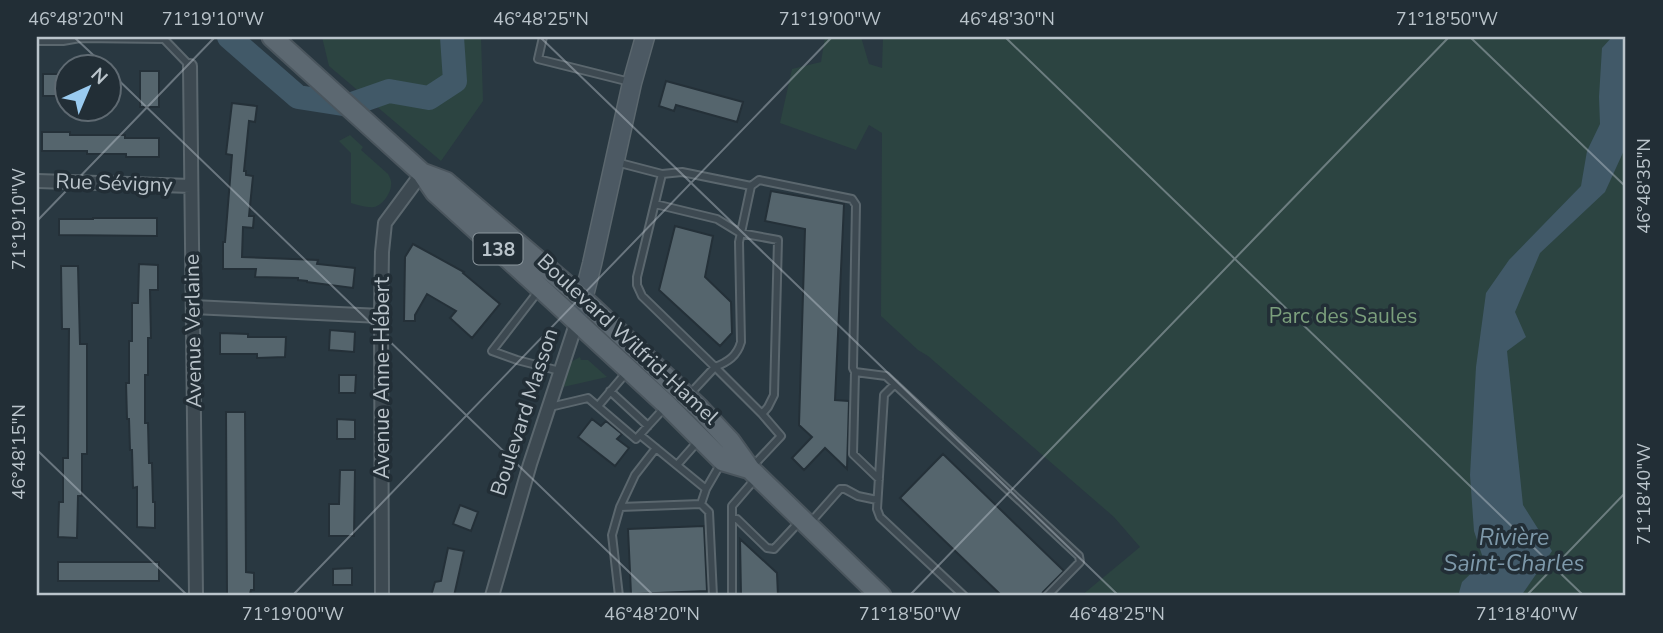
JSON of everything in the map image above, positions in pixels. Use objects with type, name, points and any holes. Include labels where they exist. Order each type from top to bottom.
[{"type":"main road","name":"Boulevard Wilfrid-Hamel","points":[[272,37],[422,173],[435,192],[667,405],[723,461],[754,473]]},
{"type":"main road","name":"Boulevard Masson","points":[[577,321],[645,37]]},
{"type":"main road","name":"Boulevard Wilfrid-Hamel","points":[[422,173],[446,182],[583,299],[687,397],[730,441],[754,473],[881,596]]},
{"type":"street","name":"Avenue Verlaine","points":[[190,66],[197,596]]},
{"type":"street","name":"Avenue Anne-Hébert","points":[[382,596],[381,316],[385,223],[422,173]]},
{"type":"street","name":"Rue Sévigny","points":[[37,181],[191,186]]},
{"type":"street","points":[[193,307],[381,316]]},
{"type":"street","name":"Boulevard Masson","points":[[492,596],[530,464],[577,321]]},
{"type":"lane","points":[[543,37],[538,59],[632,83]]},
{"type":"lane","points":[[37,41],[80,38],[164,40],[190,66]]},
{"type":"lane","points":[[615,162],[662,174],[682,172],[751,186]]},
{"type":"lane","points":[[662,174],[637,277],[638,290],[781,436],[732,506],[732,596]]},
{"type":"lane","points":[[687,397],[715,367],[728,362],[741,342],[738,254],[751,186],[759,180],[852,199],[856,205],[853,454],[879,479]]},
{"type":"lane","points":[[655,204],[717,219],[740,233],[778,240],[774,395],[762,414]]},
{"type":"lane","points":[[541,288],[492,351],[560,371]]},
{"type":"lane","points":[[598,406],[629,370]]},
{"type":"lane","points":[[855,372],[886,376],[1079,556],[1080,562],[1047,596]]},
{"type":"lane","points":[[895,384],[884,395],[877,509],[880,517],[964,596]]},
{"type":"lane","points":[[610,391],[648,426]]},
{"type":"lane","points":[[548,407],[588,398],[636,439],[667,405]]},
{"type":"lane","points":[[640,435],[706,489]]},
{"type":"lane","points":[[677,464],[701,439]]},
{"type":"lane","points":[[619,596],[612,535],[620,507],[635,475],[656,448]]},
{"type":"lane","points":[[701,504],[706,489],[723,461]]},
{"type":"lane","points":[[732,519],[737,519],[767,548],[774,549],[840,489],[877,500]]},
{"type":"lane","points":[[620,507],[701,504],[709,512],[713,596]]},
{"type":"green space","points":[[322,37],[481,37],[483,101],[441,161],[329,66]]},
{"type":"green space","name":"Parc des Saules","points":[[825,37],[861,37],[869,64],[882,68],[883,37],[1626,37],[1626,596],[1081,596],[1140,547],[1114,517],[881,316],[882,133],[869,125],[856,150],[780,123],[792,69],[821,62]]},
{"type":"green space","points":[[350,135],[391,180],[388,195],[377,206],[351,203],[351,153],[339,141]]},
{"type":"green space","points":[[580,357],[581,360],[588,360],[607,377],[563,387],[571,362]]},
{"type":"water","name":"Rivière Saint-Charles","points":[[1612,37],[1626,37],[1626,146],[1605,192],[1540,253],[1515,312],[1526,337],[1507,351],[1523,505],[1552,551],[1521,596],[1458,596],[1462,582],[1484,561],[1474,531],[1470,475],[1476,367],[1486,293],[1509,260],[1581,186],[1587,151],[1600,124],[1602,48]]},
{"type":"building","points":[[140,71],[159,71],[159,107],[140,107]]},
{"type":"building","points":[[43,74],[52,74],[52,96],[43,96]]},
{"type":"building","points":[[666,81],[743,102],[737,122],[676,105],[674,111],[659,106]]},
{"type":"building","points":[[232,103],[257,106],[255,122],[249,121],[244,171],[246,175],[253,176],[249,216],[254,216],[253,228],[243,227],[242,257],[318,260],[317,264],[355,268],[353,288],[307,282],[298,278],[255,277],[256,269],[223,269],[223,242],[232,155],[226,154]]},
{"type":"building","points":[[42,132],[159,138],[159,157],[87,154],[87,151],[42,151]]},
{"type":"building","points":[[771,191],[844,204],[835,400],[849,401],[847,469],[825,448],[804,470],[792,458],[812,437],[799,425],[805,229],[765,221]]},
{"type":"building","points":[[157,218],[157,236],[59,235],[59,219]]},
{"type":"building","points":[[675,226],[713,236],[705,277],[731,302],[732,333],[720,346],[659,290]]},
{"type":"building","points":[[413,244],[464,272],[500,304],[472,338],[450,318],[456,311],[427,294],[415,315],[415,321],[404,321],[405,257]]},
{"type":"building","points":[[139,264],[158,265],[158,290],[150,290],[151,338],[148,338],[148,375],[145,375],[145,423],[148,423],[149,463],[152,463],[155,528],[137,527],[137,487],[133,488],[132,450],[127,419],[129,341],[132,341],[132,303],[138,303]]},
{"type":"building","points":[[61,266],[78,266],[80,344],[87,344],[87,454],[82,454],[82,496],[78,496],[77,538],[58,537],[59,502],[63,502],[63,458],[68,458],[69,329],[62,329]]},
{"type":"building","points":[[330,330],[355,332],[354,352],[329,350]]},
{"type":"building","points":[[220,333],[248,334],[248,337],[286,337],[285,357],[257,358],[257,354],[220,354]]},
{"type":"building","points":[[339,375],[356,375],[355,393],[339,393]]},
{"type":"building","points":[[226,412],[245,412],[246,572],[254,573],[254,590],[245,596],[227,596]]},
{"type":"building","points":[[337,419],[355,420],[355,439],[337,439]]},
{"type":"building","points":[[592,419],[601,426],[606,421],[622,434],[617,439],[629,448],[615,466],[578,437]]},
{"type":"building","points":[[943,454],[1064,571],[1041,596],[1002,596],[900,498]]},
{"type":"building","points":[[340,470],[355,470],[354,536],[329,536],[329,504],[339,504]]},
{"type":"building","points":[[460,505],[478,512],[471,531],[453,524]]},
{"type":"building","points":[[704,526],[707,591],[631,594],[628,529]]},
{"type":"building","points":[[740,539],[777,573],[778,596],[741,596]]},
{"type":"building","points":[[448,548],[464,551],[454,596],[431,596],[435,582],[441,581]]},
{"type":"building","points":[[58,562],[159,562],[159,581],[58,581]]},
{"type":"building","points":[[352,568],[352,585],[333,585],[333,569]]},
{"type":"waterway","points":[[229,37],[298,97],[349,105],[389,91],[429,98],[455,81],[452,37]]}]
